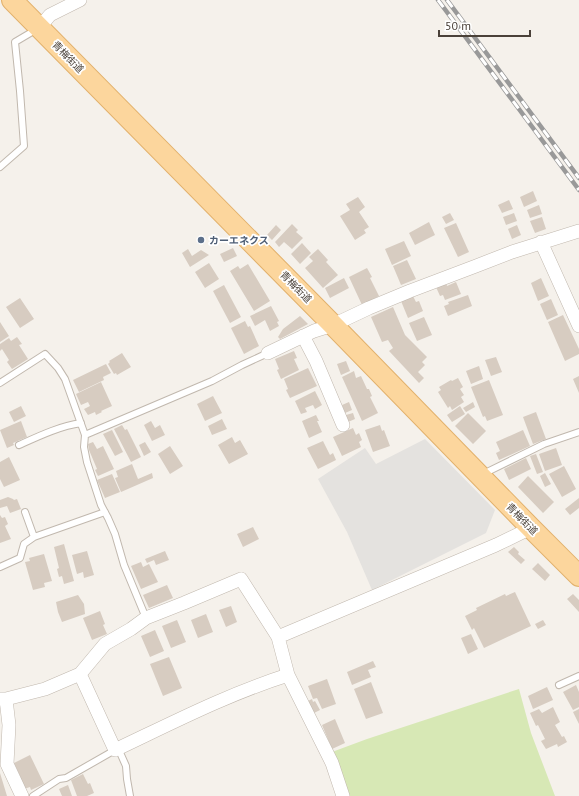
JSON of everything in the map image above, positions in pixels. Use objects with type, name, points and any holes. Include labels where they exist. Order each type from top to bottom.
[{"type":"main road","name":"青梅街道","points":[[12,0],[579,576]]},
{"type":"street","points":[[39,28],[50,15],[80,0]]},
{"type":"street","points":[[268,353],[314,331],[333,325],[410,291],[512,252],[579,231]]},
{"type":"street","points":[[541,242],[579,326]]},
{"type":"street","points":[[303,336],[316,361],[342,425]]},
{"type":"street","points":[[278,637],[531,528]]},
{"type":"street","points":[[22,796],[7,764],[9,725],[3,699],[46,689],[80,674],[105,644],[131,629],[146,618],[240,579],[278,637],[288,675],[332,763],[343,796]]},
{"type":"street","points":[[80,674],[116,749],[196,711],[288,675]]},
{"type":"lane","points":[[0,167],[24,146],[15,42],[39,28]]},
{"type":"lane","points":[[85,435],[212,380],[268,353]]},
{"type":"lane","points":[[0,383],[45,354],[58,368],[65,379],[85,435],[84,447],[87,462],[101,505],[115,534],[124,565],[146,618]]},
{"type":"lane","points":[[19,445],[69,425],[81,423]]},
{"type":"lane","points":[[480,476],[544,444],[579,432]]},
{"type":"lane","points":[[25,512],[34,537]]},
{"type":"lane","points":[[0,567],[20,558],[24,544],[34,537],[105,512]]},
{"type":"lane","points":[[559,685],[579,676]]},
{"type":"lane","points":[[33,796],[59,779],[66,778],[116,749],[126,766],[130,796]]},
{"type":"green space","points":[[519,689],[531,733],[555,796],[348,796],[332,752]]},
{"type":"shaded area","points":[[425,439],[495,510],[486,533],[372,590],[347,532],[318,479],[365,448],[376,464]]},
{"type":"building","points":[[533,191],[537,201],[524,207],[520,197]]},
{"type":"building","points":[[358,197],[365,207],[359,212],[369,227],[364,230],[366,233],[355,240],[340,216],[350,210],[346,204]]},
{"type":"building","points":[[509,200],[513,209],[502,213],[498,205]]},
{"type":"building","points":[[539,205],[542,214],[530,218],[527,210]]},
{"type":"building","points":[[450,213],[454,220],[446,224],[442,217]]},
{"type":"building","points":[[514,213],[517,221],[506,225],[503,217]]},
{"type":"building","points":[[542,217],[546,229],[535,233],[530,221]]},
{"type":"building","points":[[429,222],[435,235],[415,245],[409,233]]},
{"type":"building","points":[[456,223],[469,252],[458,257],[444,228]]},
{"type":"building","points":[[292,224],[298,230],[296,232],[303,238],[292,249],[284,242],[279,247],[275,242]]},
{"type":"building","points":[[276,225],[281,230],[272,240],[267,235]]},
{"type":"building","points":[[517,225],[521,235],[512,239],[508,229]]},
{"type":"building","points":[[404,241],[411,256],[392,265],[385,249]]},
{"type":"building","points":[[302,243],[311,253],[300,264],[291,254]]},
{"type":"building","points":[[233,248],[237,256],[224,262],[220,254]]},
{"type":"building","points":[[188,249],[192,256],[201,250],[209,255],[190,267],[182,253]]},
{"type":"building","points":[[318,249],[328,260],[326,262],[338,275],[323,288],[305,268],[313,261],[309,257]]},
{"type":"building","points":[[407,260],[416,279],[401,285],[393,266]]},
{"type":"building","points":[[209,263],[219,279],[205,288],[195,272]]},
{"type":"building","points":[[248,264],[270,301],[254,311],[230,271],[238,266],[240,269]]},
{"type":"building","points":[[367,268],[379,296],[362,305],[349,277]]},
{"type":"building","points":[[344,278],[349,288],[330,298],[325,288]]},
{"type":"building","points":[[541,278],[549,296],[538,301],[531,283]]},
{"type":"building","points":[[456,282],[461,294],[445,300],[443,295],[440,296],[436,287],[446,283],[447,286]]},
{"type":"building","points":[[224,285],[241,317],[230,323],[213,291]]},
{"type":"building","points":[[468,295],[472,306],[448,316],[444,306],[449,304],[448,302]]},
{"type":"building","points":[[413,296],[416,302],[419,301],[423,311],[408,318],[401,301]]},
{"type":"building","points":[[20,298],[34,319],[20,328],[6,307]]},
{"type":"building","points":[[551,299],[558,315],[547,320],[540,304]]},
{"type":"building","points":[[271,306],[279,321],[277,322],[279,326],[270,331],[265,320],[255,326],[250,316]]},
{"type":"building","points":[[393,307],[405,335],[427,357],[422,362],[425,365],[418,372],[424,378],[419,383],[389,351],[393,348],[388,340],[382,342],[371,317]]},
{"type":"building","points":[[563,315],[579,349],[579,354],[565,361],[548,322]]},
{"type":"building","points":[[300,316],[308,324],[280,339],[278,337],[283,329]]},
{"type":"building","points":[[424,317],[432,335],[417,341],[409,323]]},
{"type":"building","points":[[245,321],[248,327],[250,326],[259,346],[244,354],[231,328]]},
{"type":"building","points":[[0,322],[9,336],[0,342]]},
{"type":"building","points":[[17,337],[22,344],[19,345],[28,359],[12,369],[7,362],[9,360],[2,349],[0,351],[0,344],[9,338],[11,341]]},
{"type":"building","points":[[294,351],[297,358],[294,359],[299,370],[281,379],[277,370],[279,369],[275,359]]},
{"type":"building","points":[[122,353],[131,367],[117,375],[116,373],[114,374],[108,364],[110,362],[109,361]]},
{"type":"building","points":[[496,357],[502,372],[491,376],[485,360]]},
{"type":"building","points":[[346,361],[350,371],[341,375],[337,364]]},
{"type":"building","points":[[106,364],[111,373],[103,377],[104,380],[79,392],[73,380]]},
{"type":"building","points":[[479,366],[483,379],[471,384],[466,371]]},
{"type":"building","points":[[308,368],[317,386],[290,398],[286,390],[288,389],[284,379]]},
{"type":"building","points":[[354,371],[356,378],[361,376],[367,389],[369,389],[372,396],[370,397],[378,413],[362,421],[342,377]]},
{"type":"building","points":[[579,376],[579,393],[573,379]]},
{"type":"building","points":[[458,378],[463,387],[460,389],[464,395],[461,397],[464,402],[452,410],[450,406],[448,408],[438,392],[441,390],[439,387]]},
{"type":"building","points":[[489,380],[503,415],[487,421],[485,416],[483,417],[471,387]]},
{"type":"building","points":[[101,382],[112,406],[96,415],[95,412],[88,415],[84,409],[90,406],[88,402],[81,405],[76,394]]},
{"type":"building","points":[[315,391],[322,405],[315,409],[313,405],[305,408],[307,412],[301,414],[295,401]]},
{"type":"building","points":[[213,396],[222,413],[205,421],[197,404]]},
{"type":"building","points":[[349,402],[352,410],[345,413],[342,405]]},
{"type":"building","points":[[473,402],[475,407],[466,412],[463,408]]},
{"type":"building","points":[[21,406],[26,416],[14,422],[9,412]]},
{"type":"building","points":[[460,406],[465,414],[452,422],[447,415]]},
{"type":"building","points":[[536,412],[546,439],[533,444],[523,417]]},
{"type":"building","points":[[353,413],[355,419],[348,422],[346,415]]},
{"type":"building","points":[[468,413],[486,431],[473,444],[455,426]]},
{"type":"building","points":[[316,415],[322,432],[309,438],[302,421]]},
{"type":"building","points":[[222,419],[227,429],[212,435],[208,426]]},
{"type":"building","points":[[21,421],[27,437],[13,443],[14,445],[7,448],[0,430]]},
{"type":"building","points":[[151,421],[155,428],[160,425],[165,435],[152,441],[144,425]]},
{"type":"building","points":[[122,425],[125,430],[127,429],[141,457],[131,462],[114,429]]},
{"type":"building","points":[[380,425],[382,431],[384,430],[390,446],[373,452],[365,430]]},
{"type":"building","points":[[353,428],[356,435],[359,433],[362,440],[359,442],[361,447],[342,456],[333,437]]},
{"type":"building","points":[[112,430],[123,452],[115,456],[103,434]]},
{"type":"building","points":[[523,430],[530,446],[499,460],[496,453],[500,451],[496,442]]},
{"type":"building","points":[[232,437],[235,443],[240,440],[248,454],[229,464],[218,445]]},
{"type":"building","points":[[323,441],[330,455],[333,453],[336,460],[318,469],[307,448]]},
{"type":"building","points":[[93,442],[97,449],[103,446],[114,469],[98,476],[88,444]]},
{"type":"building","points":[[145,442],[151,452],[144,456],[139,445]]},
{"type":"building","points":[[170,446],[183,466],[170,474],[158,454]]},
{"type":"building","points":[[556,448],[562,465],[545,471],[539,454]]},
{"type":"building","points":[[536,454],[543,472],[537,474],[530,456]]},
{"type":"building","points":[[9,457],[20,480],[4,487],[0,479],[0,462]]},
{"type":"building","points":[[526,458],[531,469],[509,480],[504,469]]},
{"type":"building","points":[[132,464],[138,479],[152,473],[153,478],[121,492],[115,478],[118,477],[116,471]]},
{"type":"building","points":[[564,466],[576,489],[562,497],[549,474]]},
{"type":"building","points":[[545,473],[551,484],[545,487],[540,476]]},
{"type":"building","points":[[112,474],[120,492],[105,498],[97,480]]},
{"type":"building","points":[[528,476],[554,502],[543,513],[518,487]]},
{"type":"building","points":[[8,497],[14,500],[17,499],[21,509],[10,513],[7,506],[0,508],[0,500]]},
{"type":"building","points":[[579,498],[579,508],[570,515],[565,509]]},
{"type":"building","points":[[0,515],[2,518],[5,517],[8,524],[5,526],[11,539],[0,543]]},
{"type":"building","points":[[253,527],[259,539],[243,547],[237,534]]},
{"type":"building","points":[[64,544],[74,581],[64,584],[62,576],[59,577],[57,569],[59,568],[54,547]]},
{"type":"building","points":[[514,547],[519,552],[518,554],[525,560],[521,564],[508,552]]},
{"type":"building","points":[[87,551],[94,575],[84,578],[83,572],[77,574],[72,555]]},
{"type":"building","points":[[165,551],[169,560],[156,565],[154,560],[147,563],[145,559]]},
{"type":"building","points":[[44,554],[52,581],[44,583],[45,587],[33,590],[25,562],[30,561],[29,558]]},
{"type":"building","points":[[141,562],[143,567],[149,564],[158,582],[141,589],[131,566]]},
{"type":"building","points":[[538,563],[550,575],[545,581],[532,569]]},
{"type":"building","points":[[167,585],[173,598],[149,608],[143,595]]},
{"type":"building","points":[[515,592],[531,626],[484,648],[474,628],[472,630],[465,616],[477,610],[476,608],[505,594],[506,596]]},
{"type":"building","points":[[573,594],[579,600],[579,612],[567,599]]},
{"type":"building","points":[[78,595],[84,604],[85,614],[62,622],[56,602]]},
{"type":"building","points":[[231,606],[237,622],[226,627],[219,610]]},
{"type":"building","points":[[100,611],[105,624],[103,625],[107,634],[92,640],[83,618]]},
{"type":"building","points":[[206,614],[213,632],[198,638],[191,620]]},
{"type":"building","points":[[177,620],[186,642],[171,648],[162,626]]},
{"type":"building","points":[[543,620],[546,625],[538,629],[535,624]]},
{"type":"building","points":[[155,630],[164,651],[150,657],[141,636]]},
{"type":"building","points":[[471,634],[478,649],[468,654],[461,638]]},
{"type":"building","points":[[169,657],[182,688],[163,696],[150,664]]},
{"type":"building","points":[[373,661],[376,667],[368,670],[371,677],[352,685],[347,672]]},
{"type":"building","points":[[327,679],[336,704],[322,709],[317,698],[313,699],[308,686]]},
{"type":"building","points":[[371,682],[383,713],[366,719],[354,689]]},
{"type":"building","points":[[576,685],[579,692],[579,707],[573,710],[563,692]]},
{"type":"building","points":[[547,687],[553,700],[533,709],[528,696]]},
{"type":"building","points":[[312,699],[313,702],[315,701],[320,710],[314,713],[308,701]]},
{"type":"building","points":[[553,707],[560,722],[555,725],[562,737],[564,736],[567,742],[558,747],[557,744],[546,749],[541,741],[545,739],[538,725],[536,726],[530,713],[539,709],[542,713]]},
{"type":"building","points":[[579,709],[579,724],[573,712]]},
{"type":"building","points":[[335,719],[345,743],[332,749],[322,725]]},
{"type":"building","points":[[30,755],[44,784],[31,790],[30,787],[24,789],[14,763]]},
{"type":"building","points":[[0,773],[7,796],[0,796]]},
{"type":"building","points":[[83,774],[88,784],[90,783],[94,793],[87,796],[77,796],[71,780]]},
{"type":"building","points":[[68,785],[72,796],[62,796],[59,789]]},
{"type":"railway","points":[[438,0],[579,190]]},
{"type":"railway","points":[[447,0],[579,178]]},
{"type":"place","name":"カーエネクス","points":[[201,240]]}]
